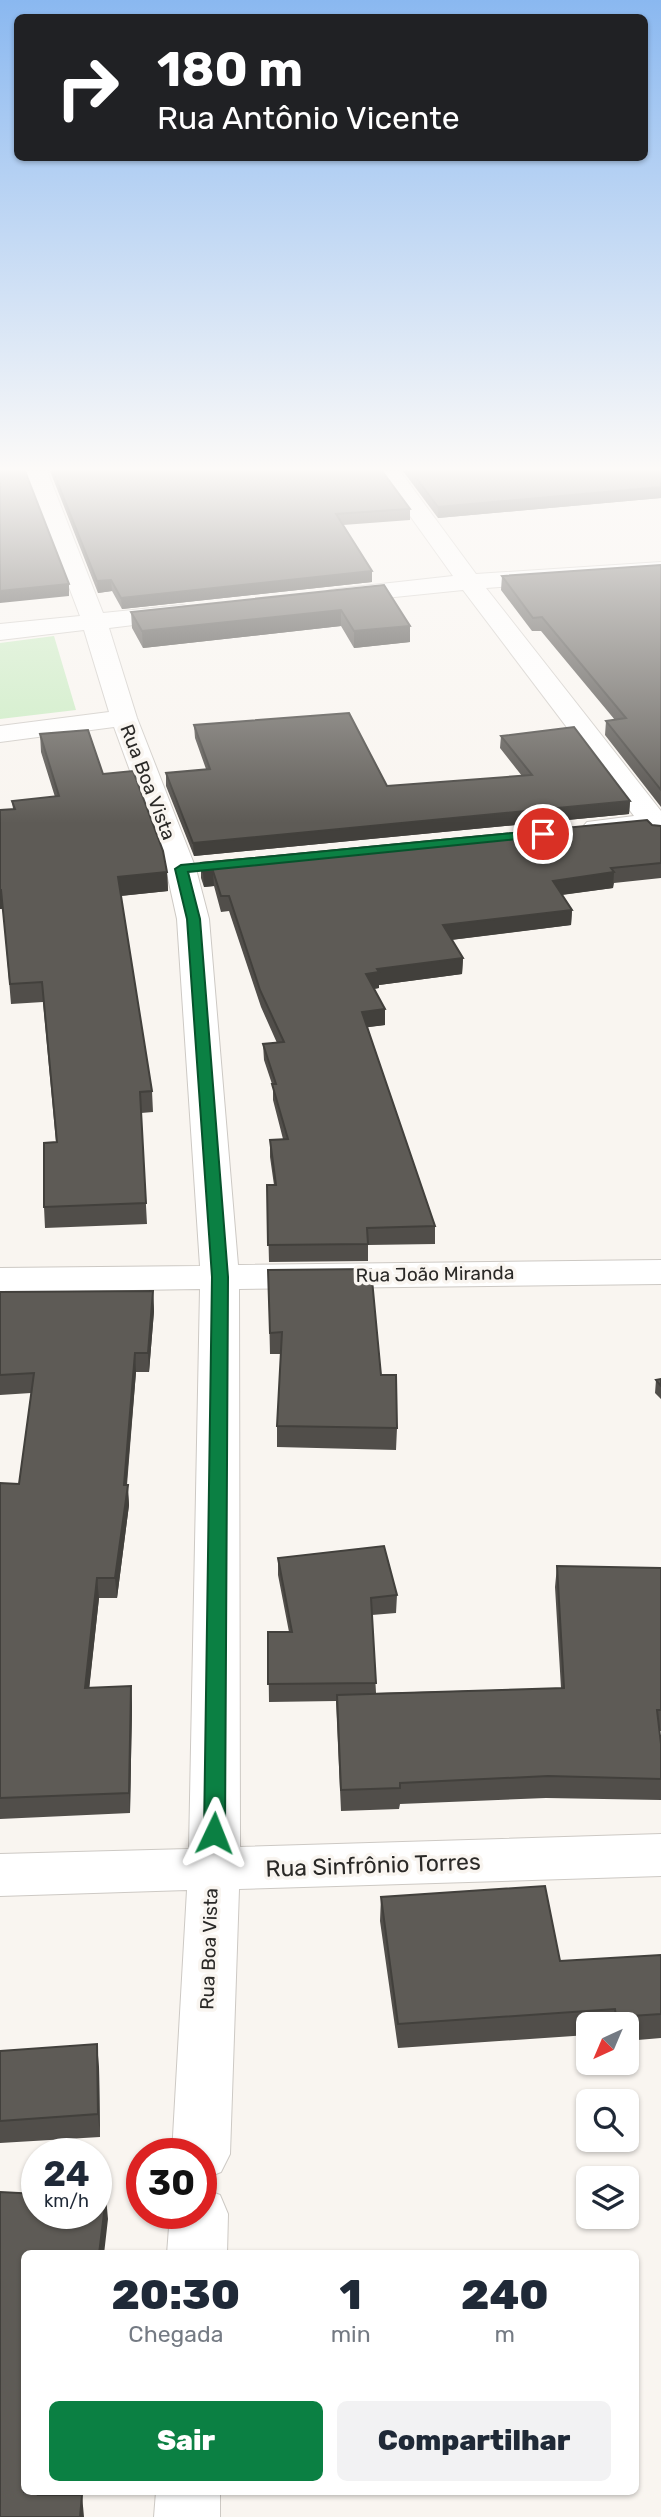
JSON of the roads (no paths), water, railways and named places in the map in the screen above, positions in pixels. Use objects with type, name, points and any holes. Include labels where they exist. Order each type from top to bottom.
[{"type":"street","name":"Rua Boa Vista","points":[[81,588],[124,719],[195,868],[193,919],[220,1277],[216,1814],[202,2138]]},
{"type":"street","points":[[316,598],[407,588]]},
{"type":"street","points":[[473,588],[659,825]]},
{"type":"street","points":[[0,632],[205,610]]},
{"type":"street","points":[[0,734],[124,719]]},
{"type":"street","points":[[571,831],[659,825]]},
{"type":"street","name":"Rua João Miranda","points":[[0,1280],[661,1272]]},
{"type":"street","name":"Rua Sinfrônio Torres","points":[[0,1875],[212,1871],[661,1855]]},
{"type":"street","points":[[197,2250],[198,2229]]},
{"type":"street","points":[[187,2517],[188,2495]]}]
